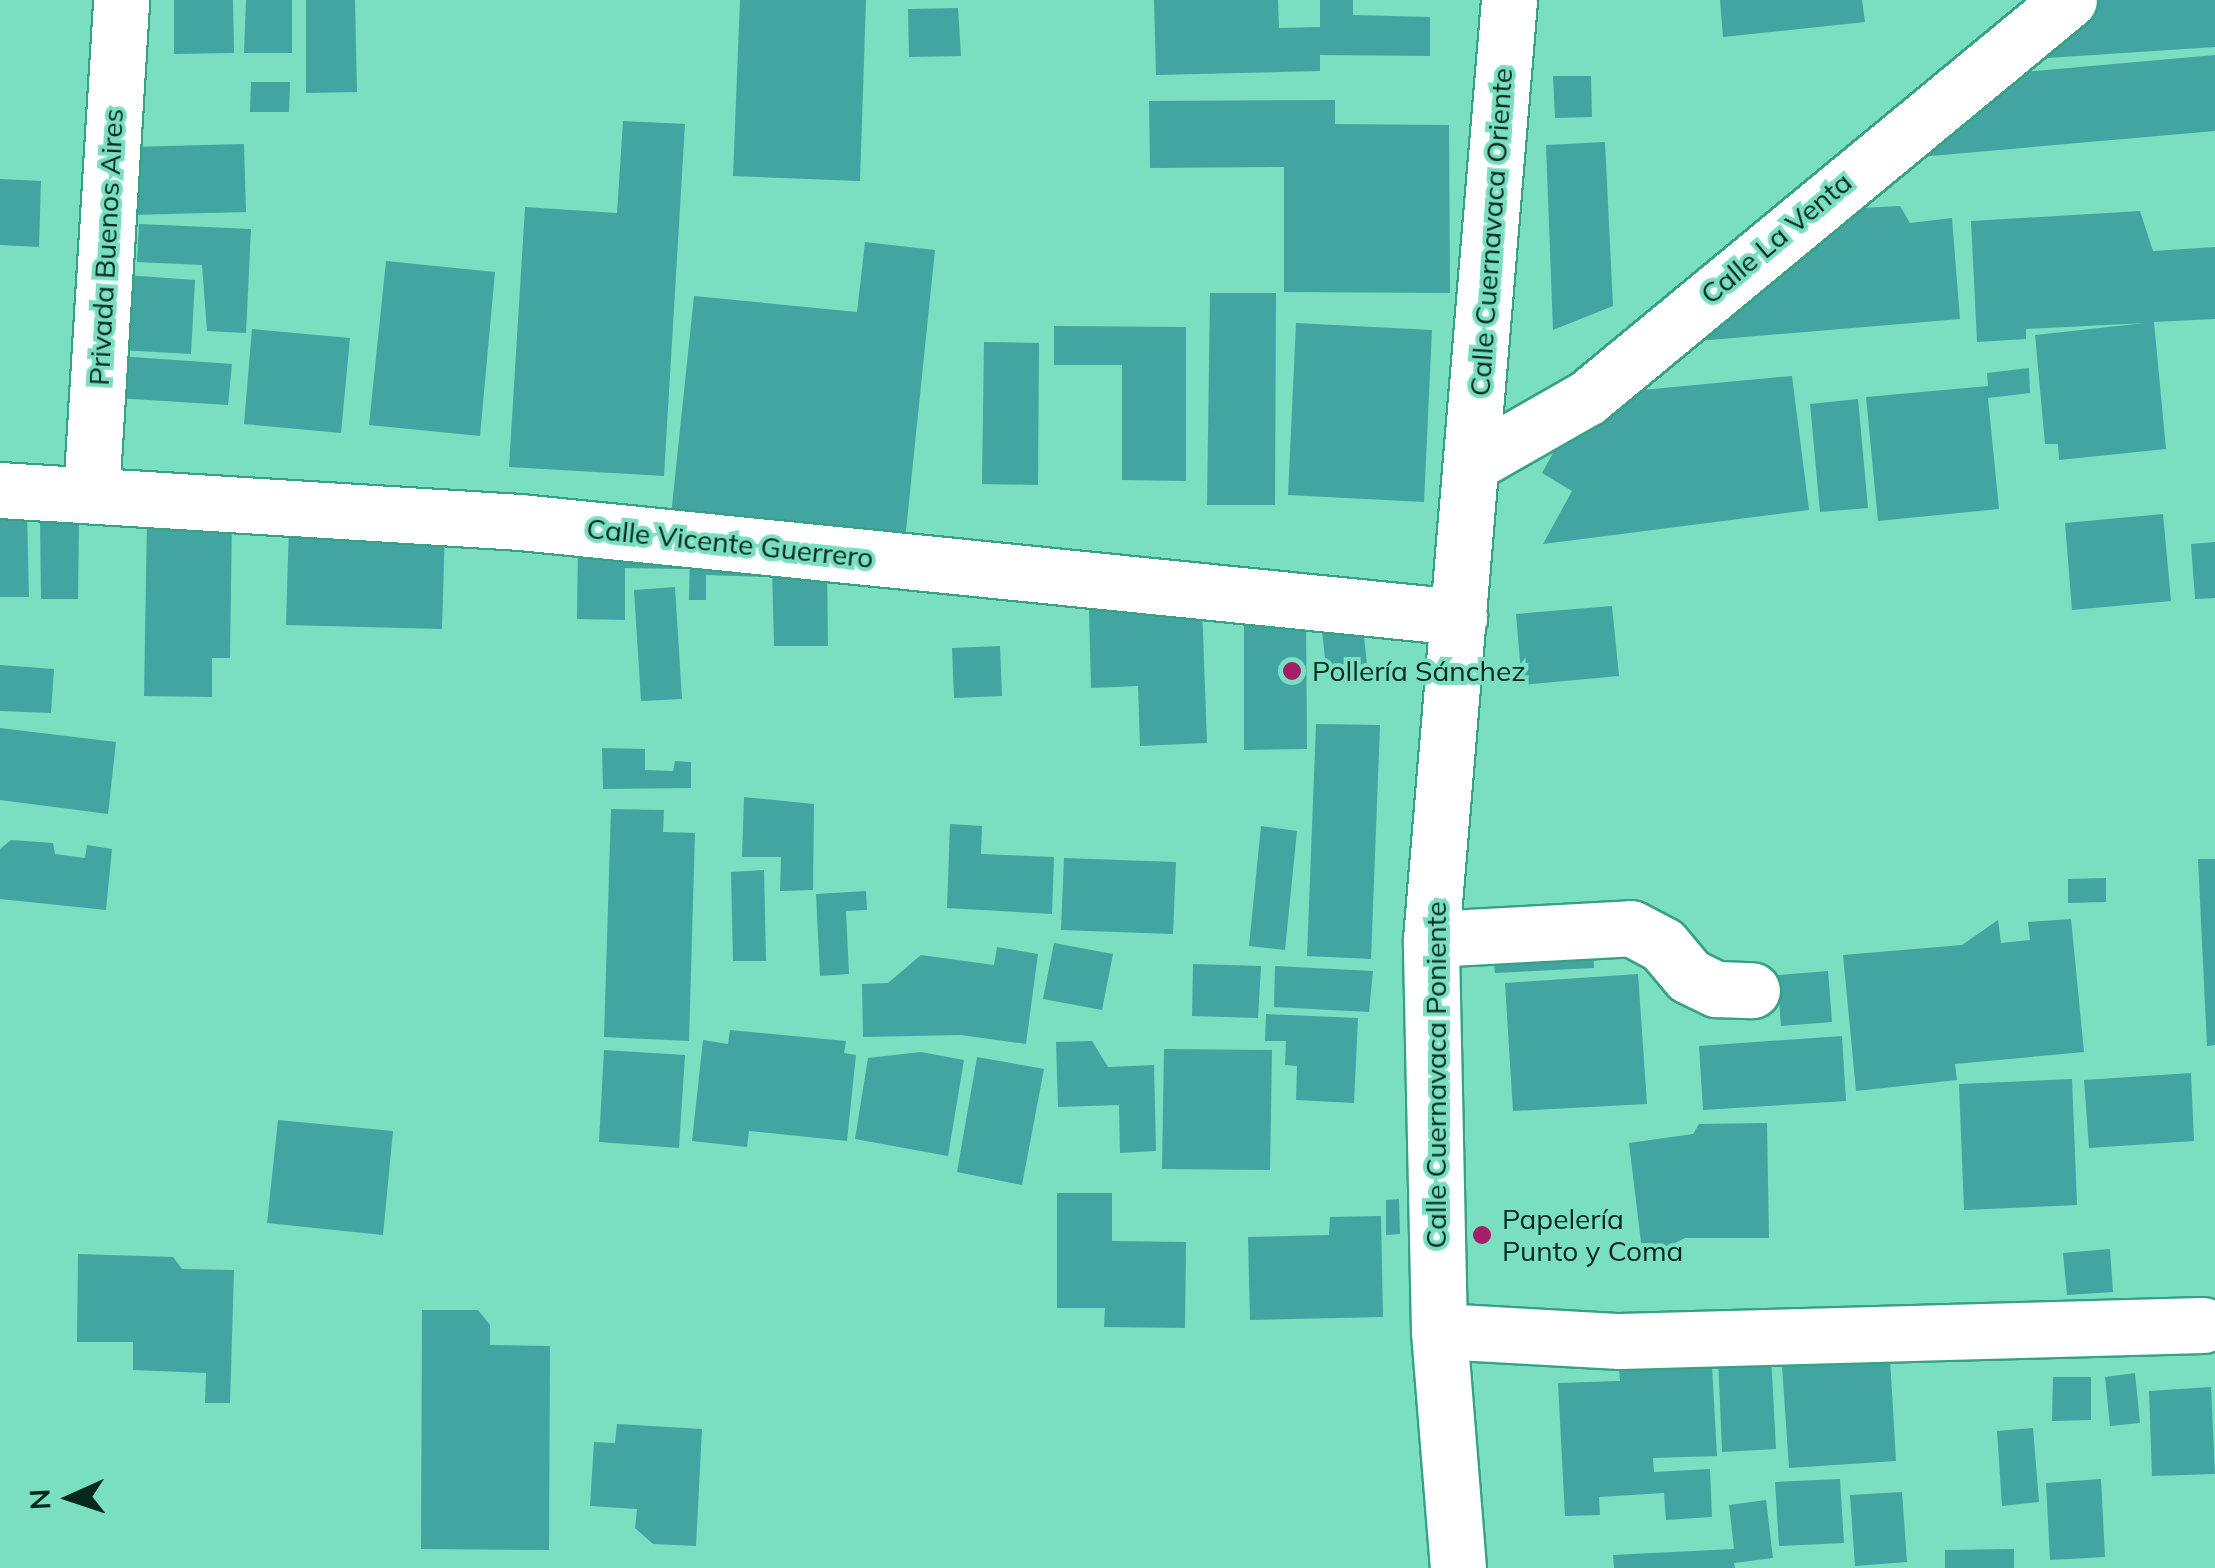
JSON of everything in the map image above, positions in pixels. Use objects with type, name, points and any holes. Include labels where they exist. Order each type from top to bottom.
[{"type":"street","name":"Privada Buenos Aires","points":[[91,494],[120,0]]},
{"type":"street","name":"Calle Cuernavaca Oriente","points":[[1474,463],[1509,0]]},
{"type":"street","name":"Calle La Venta","points":[[1474,463],[1587,398],[2068,0]]},
{"type":"street","name":"Calle Cuernavaca Poniente","points":[[1458,1568],[1439,1331],[1431,938],[1474,463]]},
{"type":"street","name":"Calle Vicente Guerrero","points":[[0,490],[520,522],[1459,616]]},
{"type":"street","points":[[1431,938],[1631,928],[1664,945],[1702,982],[1752,990]]},
{"type":"street","points":[[1439,1331],[1620,1342],[2203,1325]]},
{"type":"building","points":[[174,0],[233,0],[234,53],[174,54]]},
{"type":"building","points":[[246,0],[292,0],[292,53],[244,53]]},
{"type":"building","points":[[306,0],[355,0],[357,92],[306,93]]},
{"type":"building","points":[[740,0],[866,0],[860,181],[733,176]]},
{"type":"building","points":[[1154,0],[1278,0],[1279,28],[1320,27],[1320,0],[1353,0],[1353,15],[1430,17],[1430,56],[1320,55],[1320,71],[1156,75]]},
{"type":"building","points":[[1720,0],[1862,0],[1865,22],[1723,37]]},
{"type":"building","points":[[2092,0],[2215,0],[2215,47],[2017,60]]},
{"type":"building","points":[[958,8],[961,56],[909,57],[908,9]]},
{"type":"building","points":[[2215,55],[2215,131],[1885,160],[1990,75]]},
{"type":"building","points":[[1553,76],[1591,76],[1592,117],[1555,118]]},
{"type":"building","points":[[251,82],[290,82],[289,112],[250,112]]},
{"type":"building","points":[[1335,100],[1335,124],[1449,125],[1450,293],[1284,292],[1284,167],[1150,168],[1149,101]]},
{"type":"building","points":[[623,121],[685,124],[664,476],[509,467],[525,207],[617,213]]},
{"type":"building","points":[[1605,142],[1613,306],[1553,330],[1546,145]]},
{"type":"building","points":[[244,144],[246,212],[131,215],[129,147]]},
{"type":"building","points":[[0,179],[41,181],[39,247],[0,245]]},
{"type":"building","points":[[1900,206],[1910,223],[1952,218],[1960,319],[1686,342],[1822,210]]},
{"type":"building","points":[[2140,211],[2153,251],[2215,247],[2215,319],[2154,322],[2166,449],[2059,460],[2058,444],[2045,444],[2035,335],[2145,323],[2026,329],[2026,339],[1977,342],[1971,221]]},
{"type":"building","points":[[139,224],[251,229],[246,333],[207,331],[202,265],[137,262]]},
{"type":"building","points":[[865,242],[935,250],[904,550],[670,525],[694,296],[857,312]]},
{"type":"building","points":[[386,261],[495,272],[480,436],[369,425]]},
{"type":"building","points":[[125,275],[195,280],[191,354],[119,350]]},
{"type":"building","points":[[1210,293],[1276,293],[1275,505],[1207,505]]},
{"type":"building","points":[[1296,323],[1432,330],[1424,502],[1288,495]]},
{"type":"building","points":[[1054,326],[1186,327],[1186,481],[1122,480],[1122,365],[1054,365]]},
{"type":"building","points":[[252,329],[350,338],[341,433],[244,424]]},
{"type":"building","points":[[984,342],[1039,343],[1038,485],[982,484]]},
{"type":"building","points":[[118,356],[232,364],[228,405],[116,398]]},
{"type":"building","points":[[2029,368],[2030,393],[1988,398],[1999,509],[1878,521],[1866,397],[1988,386],[1987,373]]},
{"type":"building","points":[[1626,374],[1642,390],[1792,376],[1809,510],[1543,544],[1572,491],[1542,473],[1571,420]]},
{"type":"building","points":[[1858,399],[1868,508],[1820,512],[1810,404]]},
{"type":"building","points":[[0,514],[27,514],[29,597],[0,597]]},
{"type":"building","points":[[2163,514],[2171,601],[2072,610],[2065,523]]},
{"type":"building","points":[[147,519],[232,519],[230,658],[212,658],[212,697],[144,696]]},
{"type":"building","points":[[40,520],[79,521],[78,599],[41,599]]},
{"type":"building","points":[[289,523],[445,527],[442,629],[286,625]]},
{"type":"building","points":[[578,541],[682,544],[682,569],[625,568],[625,620],[577,619]]},
{"type":"building","points":[[2215,542],[2215,598],[2195,599],[2191,544]]},
{"type":"building","points":[[690,550],[767,552],[767,577],[706,575],[706,600],[689,600]]},
{"type":"building","points":[[772,568],[827,568],[828,646],[774,646]]},
{"type":"building","points":[[675,587],[682,699],[641,701],[634,590]]},
{"type":"building","points":[[1202,606],[1207,743],[1140,746],[1138,686],[1091,688],[1089,609]]},
{"type":"building","points":[[1612,606],[1619,676],[1522,685],[1516,614]]},
{"type":"building","points":[[1244,613],[1306,613],[1307,749],[1244,750]]},
{"type":"building","points":[[1362,617],[1368,674],[1327,678],[1321,621]]},
{"type":"building","points":[[1000,646],[1002,696],[954,698],[952,648]]},
{"type":"building","points":[[0,665],[54,669],[51,713],[0,711]]},
{"type":"building","points":[[1316,724],[1380,725],[1371,959],[1307,956]]},
{"type":"building","points":[[0,728],[116,742],[108,814],[0,800]]},
{"type":"building","points":[[602,748],[645,749],[645,770],[673,771],[675,761],[691,762],[691,788],[603,789]]},
{"type":"building","points":[[744,797],[814,804],[813,890],[780,891],[781,857],[742,857]]},
{"type":"building","points":[[611,809],[664,810],[663,832],[695,833],[689,1041],[604,1037]]},
{"type":"building","points":[[950,824],[982,826],[981,854],[1054,857],[1052,914],[947,908]]},
{"type":"building","points":[[1261,826],[1297,831],[1285,950],[1249,946]]},
{"type":"building","points":[[11,840],[53,843],[55,854],[85,858],[87,845],[112,849],[106,910],[0,899],[0,849]]},
{"type":"building","points":[[1064,858],[1176,862],[1173,934],[1061,930]]},
{"type":"building","points":[[2198,859],[2215,859],[2215,1045],[2207,1046]]},
{"type":"building","points":[[764,870],[766,961],[733,961],[731,872]]},
{"type":"building","points":[[2106,878],[2106,902],[2068,903],[2068,879]]},
{"type":"building","points":[[866,891],[867,910],[846,911],[849,974],[820,976],[816,894]]},
{"type":"building","points":[[2071,919],[2084,1052],[1955,1064],[1957,1080],[1856,1091],[1843,955],[1962,945],[1998,920],[2001,943],[2030,940],[2028,922]]},
{"type":"building","points":[[1593,938],[1594,968],[1495,973],[1492,944]]},
{"type":"building","points":[[1054,943],[1113,954],[1102,1010],[1043,999]]},
{"type":"building","points":[[997,947],[1038,954],[1026,1044],[961,1035],[863,1037],[862,984],[888,983],[921,955],[994,965]]},
{"type":"building","points":[[1193,964],[1261,966],[1258,1018],[1192,1016]]},
{"type":"building","points":[[1275,966],[1373,971],[1369,1012],[1274,1007]]},
{"type":"building","points":[[1828,971],[1832,1022],[1781,1026],[1777,975]]},
{"type":"building","points":[[1638,974],[1647,1104],[1513,1111],[1505,983]]},
{"type":"building","points":[[1266,1014],[1358,1018],[1354,1103],[1296,1100],[1297,1066],[1285,1065],[1286,1041],[1265,1041]]},
{"type":"building","points":[[730,1030],[846,1041],[844,1053],[856,1055],[847,1141],[749,1131],[747,1147],[692,1141],[703,1040],[728,1044]]},
{"type":"building","points":[[1842,1036],[1846,1101],[1703,1110],[1699,1046]]},
{"type":"building","points":[[1092,1041],[1108,1067],[1154,1065],[1156,1151],[1120,1153],[1119,1105],[1058,1107],[1056,1042]]},
{"type":"building","points":[[1164,1049],[1272,1050],[1270,1170],[1162,1169]]},
{"type":"building","points":[[604,1050],[685,1055],[679,1148],[599,1142]]},
{"type":"building","points":[[921,1052],[964,1060],[948,1156],[855,1139],[868,1058]]},
{"type":"building","points":[[977,1057],[1044,1069],[1022,1185],[957,1172]]},
{"type":"building","points":[[2191,1073],[2194,1141],[2089,1148],[2084,1080]]},
{"type":"building","points":[[2072,1079],[2077,1205],[1964,1210],[1959,1084]]},
{"type":"building","points":[[278,1120],[393,1131],[383,1235],[267,1223]]},
{"type":"building","points":[[1767,1123],[1769,1238],[1685,1238],[1643,1259],[1629,1143],[1693,1134],[1699,1124]]},
{"type":"building","points":[[1057,1193],[1112,1193],[1112,1241],[1186,1242],[1185,1328],[1104,1327],[1105,1308],[1057,1308]]},
{"type":"building","points":[[1399,1199],[1400,1234],[1386,1235],[1386,1200]]},
{"type":"building","points":[[1381,1216],[1383,1317],[1250,1320],[1248,1237],[1329,1235],[1330,1217]]},
{"type":"building","points":[[2110,1249],[2113,1292],[2067,1295],[2063,1253]]},
{"type":"building","points":[[78,1254],[173,1257],[182,1269],[234,1270],[230,1403],[205,1403],[206,1373],[133,1370],[133,1342],[77,1342]]},
{"type":"building","points":[[422,1310],[478,1310],[490,1325],[490,1345],[550,1346],[549,1550],[421,1549]]},
{"type":"building","points":[[1771,1355],[1776,1449],[1722,1452],[1718,1356]]},
{"type":"building","points":[[1890,1359],[1896,1461],[1789,1468],[1782,1366]]},
{"type":"building","points":[[1712,1366],[1717,1456],[1653,1458],[1654,1472],[1710,1469],[1712,1517],[1666,1520],[1664,1493],[1599,1497],[1600,1515],[1565,1516],[1558,1383],[1620,1381],[1619,1369]]},
{"type":"building","points":[[2135,1373],[2140,1423],[2110,1426],[2105,1377]]},
{"type":"building","points":[[2053,1377],[2091,1377],[2091,1420],[2052,1421]]},
{"type":"building","points":[[2211,1387],[2215,1474],[2152,1476],[2149,1391]]},
{"type":"building","points":[[617,1424],[702,1429],[696,1546],[653,1544],[635,1528],[637,1509],[590,1506],[594,1442],[615,1443]]},
{"type":"building","points":[[2033,1428],[2039,1502],[2002,1506],[1997,1431]]},
{"type":"building","points":[[1840,1479],[1844,1543],[1779,1546],[1775,1482]]},
{"type":"building","points":[[2101,1479],[2105,1557],[2050,1560],[2046,1483]]},
{"type":"building","points":[[1902,1492],[1907,1562],[1855,1566],[1850,1495]]},
{"type":"building","points":[[1766,1500],[1773,1558],[1734,1563],[1735,1568],[1614,1568],[1613,1555],[1734,1549],[1729,1505]]},
{"type":"building","points":[[2014,1549],[2014,1568],[1945,1568],[1945,1550]]},
{"type":"place","name":"Pollería Sánchez","points":[[1292,671]]},
{"type":"place","name":"Papelería Punto y Coma","points":[[1482,1235]]}]
